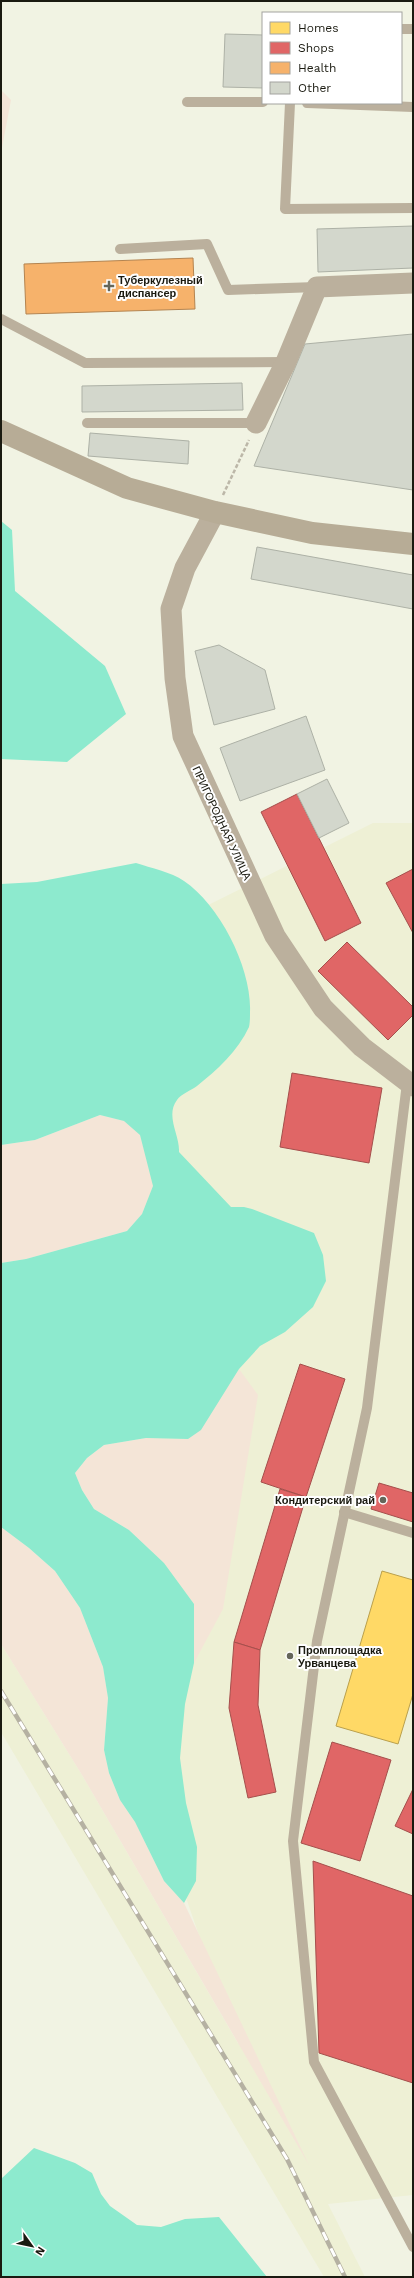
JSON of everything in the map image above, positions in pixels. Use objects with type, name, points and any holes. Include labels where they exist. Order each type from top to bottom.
[{"type":"street","points":[[256,423],[286,362],[317,287],[413,283]]},
{"type":"street","points":[[1,431],[127,488],[215,512],[312,533],[413,544]]},
{"type":"street","name":"ПРИГОРОДНАЯ УЛИЦА","points":[[215,512],[185,568],[171,609],[175,678],[183,736],[274,936],[323,1008],[362,1047],[410,1084]]},
{"type":"lane","points":[[402,29],[413,29]]},
{"type":"lane","points":[[187,102],[262,102]]},
{"type":"lane","points":[[290,104],[285,208],[413,208]]},
{"type":"lane","points":[[334,104],[413,107]]},
{"type":"lane","points":[[120,249],[207,244],[228,290],[317,287]]},
{"type":"lane","points":[[1,319],[85,363],[286,362]]},
{"type":"lane","points":[[88,423],[256,423]]},
{"type":"lane","points":[[410,1084],[367,1408],[317,1641],[293,1841],[314,2062],[413,2247]]},
{"type":"lane","points":[[344,1512],[413,1532]]},
{"type":"path","points":[[215,512],[256,423]]},
{"type":"shaded area","points":[[1,90],[11,100],[1,153]]},
{"type":"shaded area","points":[[1,521],[12,530],[15,591],[105,666],[126,714],[67,762],[1,759]]},
{"type":"shaded area","name":"Промплощадка Урванцева","points":[[373,823],[413,823],[413,2195],[328,2204],[365,2277],[324,2277],[1,1732],[1,1644],[82,1775],[239,2045],[211,1970],[157,1814],[142,1103],[174,922]]},
{"type":"shaded area","points":[[136,863],[179,878],[197,892],[210,906],[231,939],[246,977],[249,995],[249,1027],[239,1044],[219,1067],[197,1086],[181,1096],[174,1106],[172,1112],[179,1152],[231,1207],[244,1207],[252,1209],[314,1233],[323,1255],[326,1281],[313,1307],[285,1332],[260,1346],[239,1369],[201,1430],[188,1439],[146,1438],[104,1445],[87,1458],[75,1473],[82,1490],[94,1509],[129,1530],[164,1563],[194,1604],[194,1663],[185,1704],[180,1758],[186,1803],[197,1847],[196,1881],[184,1903],[164,1881],[135,1822],[120,1800],[109,1773],[104,1750],[108,1698],[103,1667],[80,1608],[55,1571],[29,1548],[1,1527],[1,1263],[26,1259],[127,1231],[142,1214],[153,1186],[140,1135],[124,1121],[100,1115],[35,1140],[1,1145],[1,884],[37,882]]},
{"type":"shaded area","points":[[100,1115],[125,1121],[140,1134],[153,1186],[142,1214],[127,1231],[26,1259],[1,1263],[1,1145],[35,1140]]},
{"type":"shaded area","points":[[239,1369],[258,1395],[223,1609],[194,1663],[194,1604],[164,1563],[129,1530],[94,1509],[82,1490],[75,1473],[87,1458],[104,1445],[146,1438],[188,1439]]},
{"type":"shaded area","points":[[1,1527],[29,1548],[55,1571],[80,1608],[103,1667],[108,1698],[104,1750],[109,1773],[120,1800],[135,1822],[164,1881],[184,1903],[309,2165],[82,1775],[1,1644]]},
{"type":"shaded area","points":[[34,2148],[75,2163],[92,2173],[101,2194],[110,2206],[137,2225],[161,2227],[185,2219],[219,2217],[267,2277],[1,2277],[1,2179]]},
{"type":"building: Homes","points":[[382,1571],[413,1580],[413,1694],[398,1744],[336,1726]]},
{"type":"building: Shops","points":[[297,794],[361,923],[325,941],[261,812]]},
{"type":"building: Shops","points":[[413,869],[413,933],[386,883]]},
{"type":"building: Shops","points":[[347,942],[413,1007],[413,1015],[388,1040],[318,971]]},
{"type":"building: Shops","points":[[292,1073],[382,1088],[369,1163],[280,1147]]},
{"type":"building: Shops","points":[[300,1364],[345,1379],[306,1497],[261,1482]]},
{"type":"building: Shops","points":[[379,1483],[413,1493],[413,1522],[371,1509]]},
{"type":"building: Shops","points":[[280,1489],[306,1497],[260,1650],[234,1642]]},
{"type":"building: Shops","points":[[234,1642],[260,1650],[258,1705],[276,1792],[248,1798],[229,1708]]},
{"type":"building: Shops","points":[[332,1742],[391,1760],[360,1861],[301,1843]]},
{"type":"building: Shops","points":[[413,1789],[413,1834],[395,1826]]},
{"type":"building: Shops","points":[[313,1861],[413,1896],[413,2083],[319,2053]]},
{"type":"building: Health","name":"Туберкулезный диспансер","points":[[193,258],[195,309],[26,314],[24,264]]},
{"type":"building: Other","points":[[225,34],[262,35],[262,88],[223,87]]},
{"type":"building: Other","points":[[413,226],[413,268],[318,272],[317,229]]},
{"type":"building: Other","points":[[413,334],[413,490],[254,466],[305,344]]},
{"type":"building: Other","points":[[242,383],[243,410],[82,412],[82,386]]},
{"type":"building: Other","points":[[90,433],[189,441],[188,464],[88,456]]},
{"type":"building: Other","points":[[257,547],[413,575],[413,609],[251,579]]},
{"type":"building: Other","points":[[219,645],[265,670],[275,709],[214,725],[195,651]]},
{"type":"building: Other","points":[[306,716],[325,770],[240,801],[220,748]]},
{"type":"building: Other","points":[[327,779],[349,823],[319,838],[297,794]]},
{"type":"railway","points":[[1,1691],[287,2159],[345,2277]]},
{"type":"place","name":"Туберкулезный диспансер","points":[[109,286]]},
{"type":"place","name":"Кондитерский рай","points":[[383,1500]]},
{"type":"place","name":"Промплощадка Урванцева","points":[[290,1656]]}]
